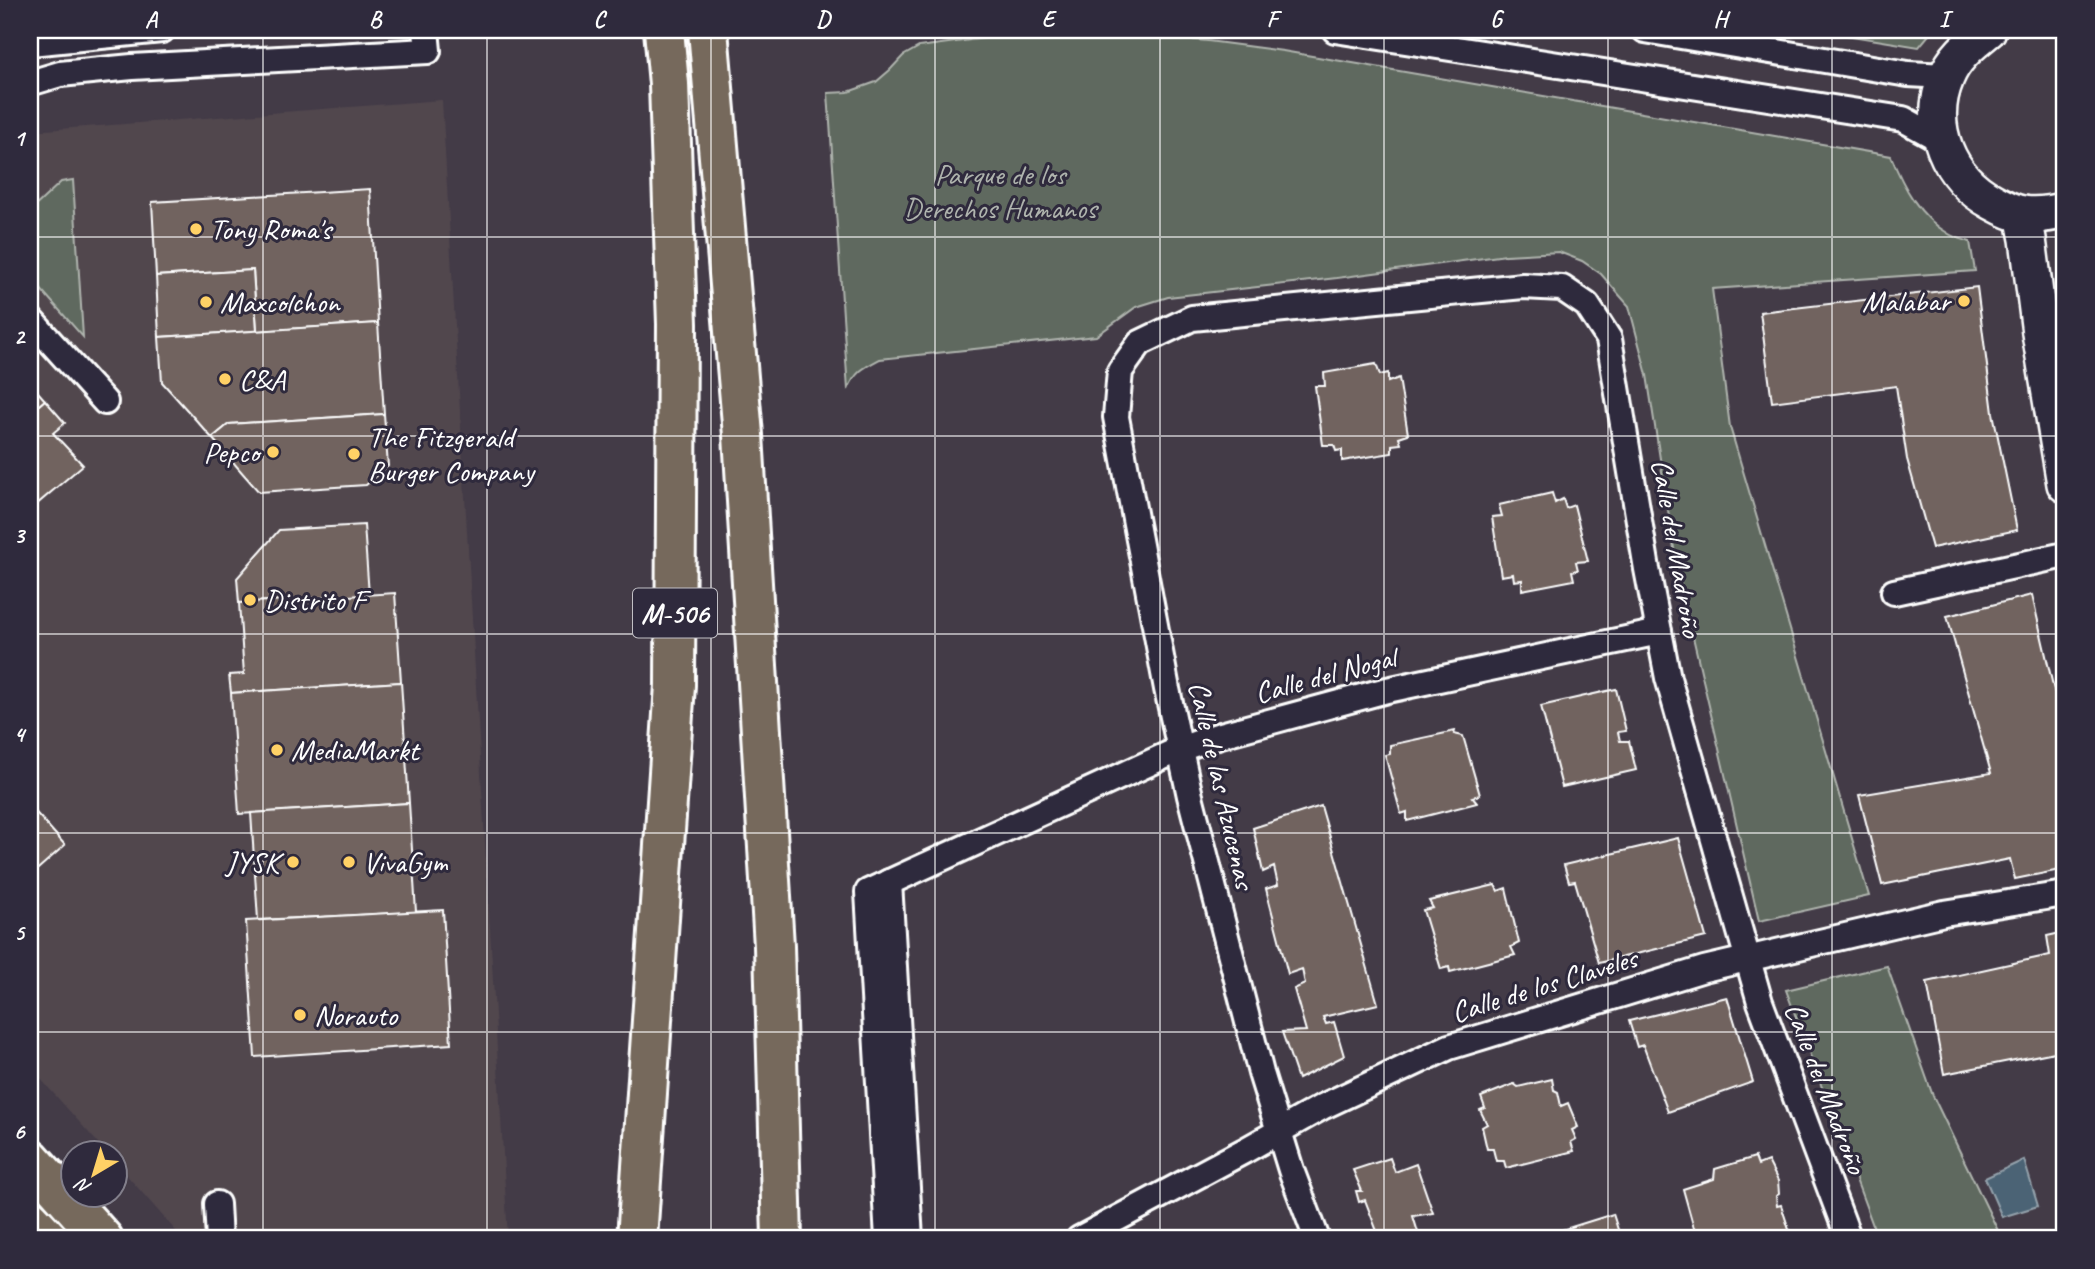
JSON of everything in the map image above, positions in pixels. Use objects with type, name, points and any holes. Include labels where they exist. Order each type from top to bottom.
[{"type":"main road","name":"M-506","points":[[637,1239],[675,685],[677,324],[669,83],[664,30]]},
{"type":"main road","name":"M-506","points":[[708,30],[744,463],[774,946],[782,1239]]},
{"type":"main road","points":[[1988,30],[1961,52],[1946,76],[1940,96],[1941,140],[1950,162],[1975,192],[2010,211],[2048,215],[2065,211]]},
{"type":"main road","points":[[2023,214],[2065,484]]},
{"type":"main road","points":[[30,1158],[103,1239]]},
{"type":"main road","points":[[779,1162],[800,1239]]},
{"type":"main road","points":[[30,1219],[49,1239]]},
{"type":"street","points":[[30,43],[163,30]]},
{"type":"street","points":[[30,83],[60,74],[132,67],[428,51],[426,30]]},
{"type":"street","points":[[1335,30],[1903,119],[1941,140]]},
{"type":"street","points":[[1644,30],[1908,74],[1946,76]]},
{"type":"street","name":"Calle del Madroño","points":[[1140,343],[1192,318],[1523,286],[1562,288],[1587,305],[1609,339],[1668,678],[1760,1002],[1849,1239]]},
{"type":"street","points":[[30,319],[105,402]]},
{"type":"street","name":"Calle de las Azucenas","points":[[1140,343],[1119,371],[1116,417],[1164,675],[1261,1073],[1291,1171],[1317,1239]]},
{"type":"street","points":[[1894,592],[2065,555]]},
{"type":"street","name":"Calle del Nogal","points":[[878,887],[1180,749],[1217,736],[1387,690],[1659,632]]},
{"type":"street","points":[[878,887],[888,1239]]},
{"type":"street","points":[[878,887],[910,1239]]},
{"type":"street","name":"Calle de los Claveles","points":[[1079,1239],[1322,1107],[1449,1047],[1704,969],[1944,913],[2065,894]]},
{"type":"street","points":[[216,1204],[219,1239]]},
{"type":"shaded area","name":"Distrito F","points":[[442,100],[508,1239],[183,1239],[130,1179],[130,1140],[95,1140],[30,1067],[32,131]]},
{"type":"green space","points":[[1815,30],[1933,30],[1919,47]]},
{"type":"green space","name":"Parque de los Derechos Humanos","points":[[1056,33],[1139,35],[1283,51],[1891,156],[1907,189],[1929,219],[1951,235],[1970,242],[1975,271],[1712,289],[1730,427],[1869,896],[1759,921],[1677,568],[1647,375],[1629,306],[1601,274],[1582,261],[1559,252],[1506,255],[1168,297],[1136,307],[1096,336],[880,359],[860,371],[848,390],[828,93],[848,92],[876,82],[903,56],[919,47],[985,38]]},
{"type":"green space","points":[[73,180],[83,337],[30,277],[30,211],[61,182]]},
{"type":"green space","points":[[1887,966],[1933,1096],[2002,1239],[1878,1239],[1786,990]]},
{"type":"green space","points":[[30,1179],[85,1239],[71,1239],[30,1197]]},
{"type":"water","points":[[2024,1160],[2038,1206],[2002,1217],[1985,1178]]},
{"type":"building","points":[[370,189],[378,323],[257,331],[253,270],[156,276],[152,202]]},
{"type":"building","points":[[253,270],[257,331],[159,337],[156,276]]},
{"type":"building","points":[[1977,287],[1993,413],[2017,530],[1932,548],[1907,459],[1896,386],[1772,402],[1760,312]]},
{"type":"building","points":[[378,323],[384,414],[229,424],[212,438],[162,382],[159,337]]},
{"type":"building","points":[[1376,364],[1380,375],[1388,373],[1388,382],[1399,378],[1408,434],[1399,437],[1401,444],[1392,445],[1392,453],[1342,461],[1342,450],[1336,451],[1334,445],[1323,445],[1315,386],[1325,386],[1324,373]]},
{"type":"building","points":[[30,383],[45,400],[30,413]]},
{"type":"building","points":[[45,400],[65,423],[53,433],[83,465],[36,505],[30,498],[30,413]]},
{"type":"building","points":[[384,414],[388,466],[366,485],[259,492],[212,438],[229,424]]},
{"type":"building","points":[[1552,493],[1555,503],[1563,499],[1566,508],[1574,505],[1588,561],[1576,562],[1578,570],[1572,571],[1574,580],[1522,590],[1522,580],[1514,581],[1513,574],[1501,576],[1492,517],[1502,516],[1499,505]]},
{"type":"building","points":[[364,525],[369,595],[239,603],[237,578],[279,530]]},
{"type":"building","points":[[395,593],[401,682],[231,693],[229,675],[244,674],[239,603]]},
{"type":"building","points":[[2032,595],[2065,728],[2065,869],[2015,879],[2010,859],[1882,885],[1859,795],[1991,773],[1947,616]]},
{"type":"building","points":[[401,682],[409,803],[239,814],[231,693]]},
{"type":"building","points":[[1616,689],[1626,731],[1618,732],[1620,741],[1629,741],[1636,770],[1562,787],[1541,706]]},
{"type":"building","points":[[1455,731],[1454,734],[1463,736],[1480,795],[1472,797],[1477,803],[1407,821],[1407,812],[1401,814],[1385,755],[1390,754],[1390,745]]},
{"type":"building","points":[[409,803],[416,912],[258,920],[251,813]]},
{"type":"building","points":[[30,806],[65,845],[30,876]]},
{"type":"building","points":[[1321,806],[1378,1004],[1323,1017],[1326,1024],[1334,1022],[1344,1056],[1298,1079],[1282,1032],[1306,1031],[1294,989],[1305,984],[1302,969],[1288,974],[1266,889],[1278,885],[1274,867],[1263,872],[1253,828]]},
{"type":"building","points":[[1678,838],[1706,937],[1599,963],[1575,881],[1569,882],[1564,865]]},
{"type":"building","points":[[1495,885],[1498,891],[1506,888],[1519,943],[1511,947],[1515,955],[1450,972],[1449,967],[1441,969],[1423,910],[1433,908],[1429,901]]},
{"type":"building","points":[[443,910],[451,1044],[255,1057],[246,921]]},
{"type":"building","points":[[2065,932],[2065,1050],[1944,1074],[1927,982],[2050,955],[2047,936]]},
{"type":"building","points":[[1727,997],[1753,1082],[1668,1112],[1643,1045],[1637,1047],[1629,1021]]},
{"type":"building","points":[[1552,1079],[1561,1106],[1568,1103],[1578,1127],[1572,1130],[1576,1139],[1571,1142],[1574,1151],[1506,1168],[1504,1161],[1496,1161],[1493,1149],[1487,1149],[1482,1127],[1487,1124],[1480,1110],[1485,1108],[1481,1097],[1514,1084],[1518,1087]]},
{"type":"building","points":[[1755,1157],[1758,1165],[1768,1161],[1778,1181],[1777,1206],[1781,1205],[1792,1239],[1697,1239],[1683,1189],[1714,1179],[1715,1169]]},
{"type":"building","points":[[1390,1158],[1395,1172],[1416,1164],[1433,1213],[1413,1216],[1420,1239],[1380,1239],[1365,1200],[1359,1202],[1356,1191],[1362,1191],[1353,1170]]},
{"type":"building","points":[[1613,1214],[1621,1239],[1533,1239]]},
{"type":"place","name":"Tony Roma's","points":[[196,229]]},
{"type":"place","name":"Malabar","points":[[1964,301]]},
{"type":"place","name":"Maxcolchon","points":[[206,302]]},
{"type":"place","name":"C&A","points":[[225,379]]},
{"type":"place","name":"Pepco","points":[[273,452]]},
{"type":"place","name":"The Fitzgerald Burger Company","points":[[354,454]]},
{"type":"place","name":"Distrito F","points":[[250,600]]},
{"type":"place","name":"MediaMarkt","points":[[277,750]]},
{"type":"place","name":"JYSK","points":[[293,862]]},
{"type":"place","name":"VivaGym","points":[[349,862]]},
{"type":"place","name":"Norauto","points":[[300,1015]]}]
